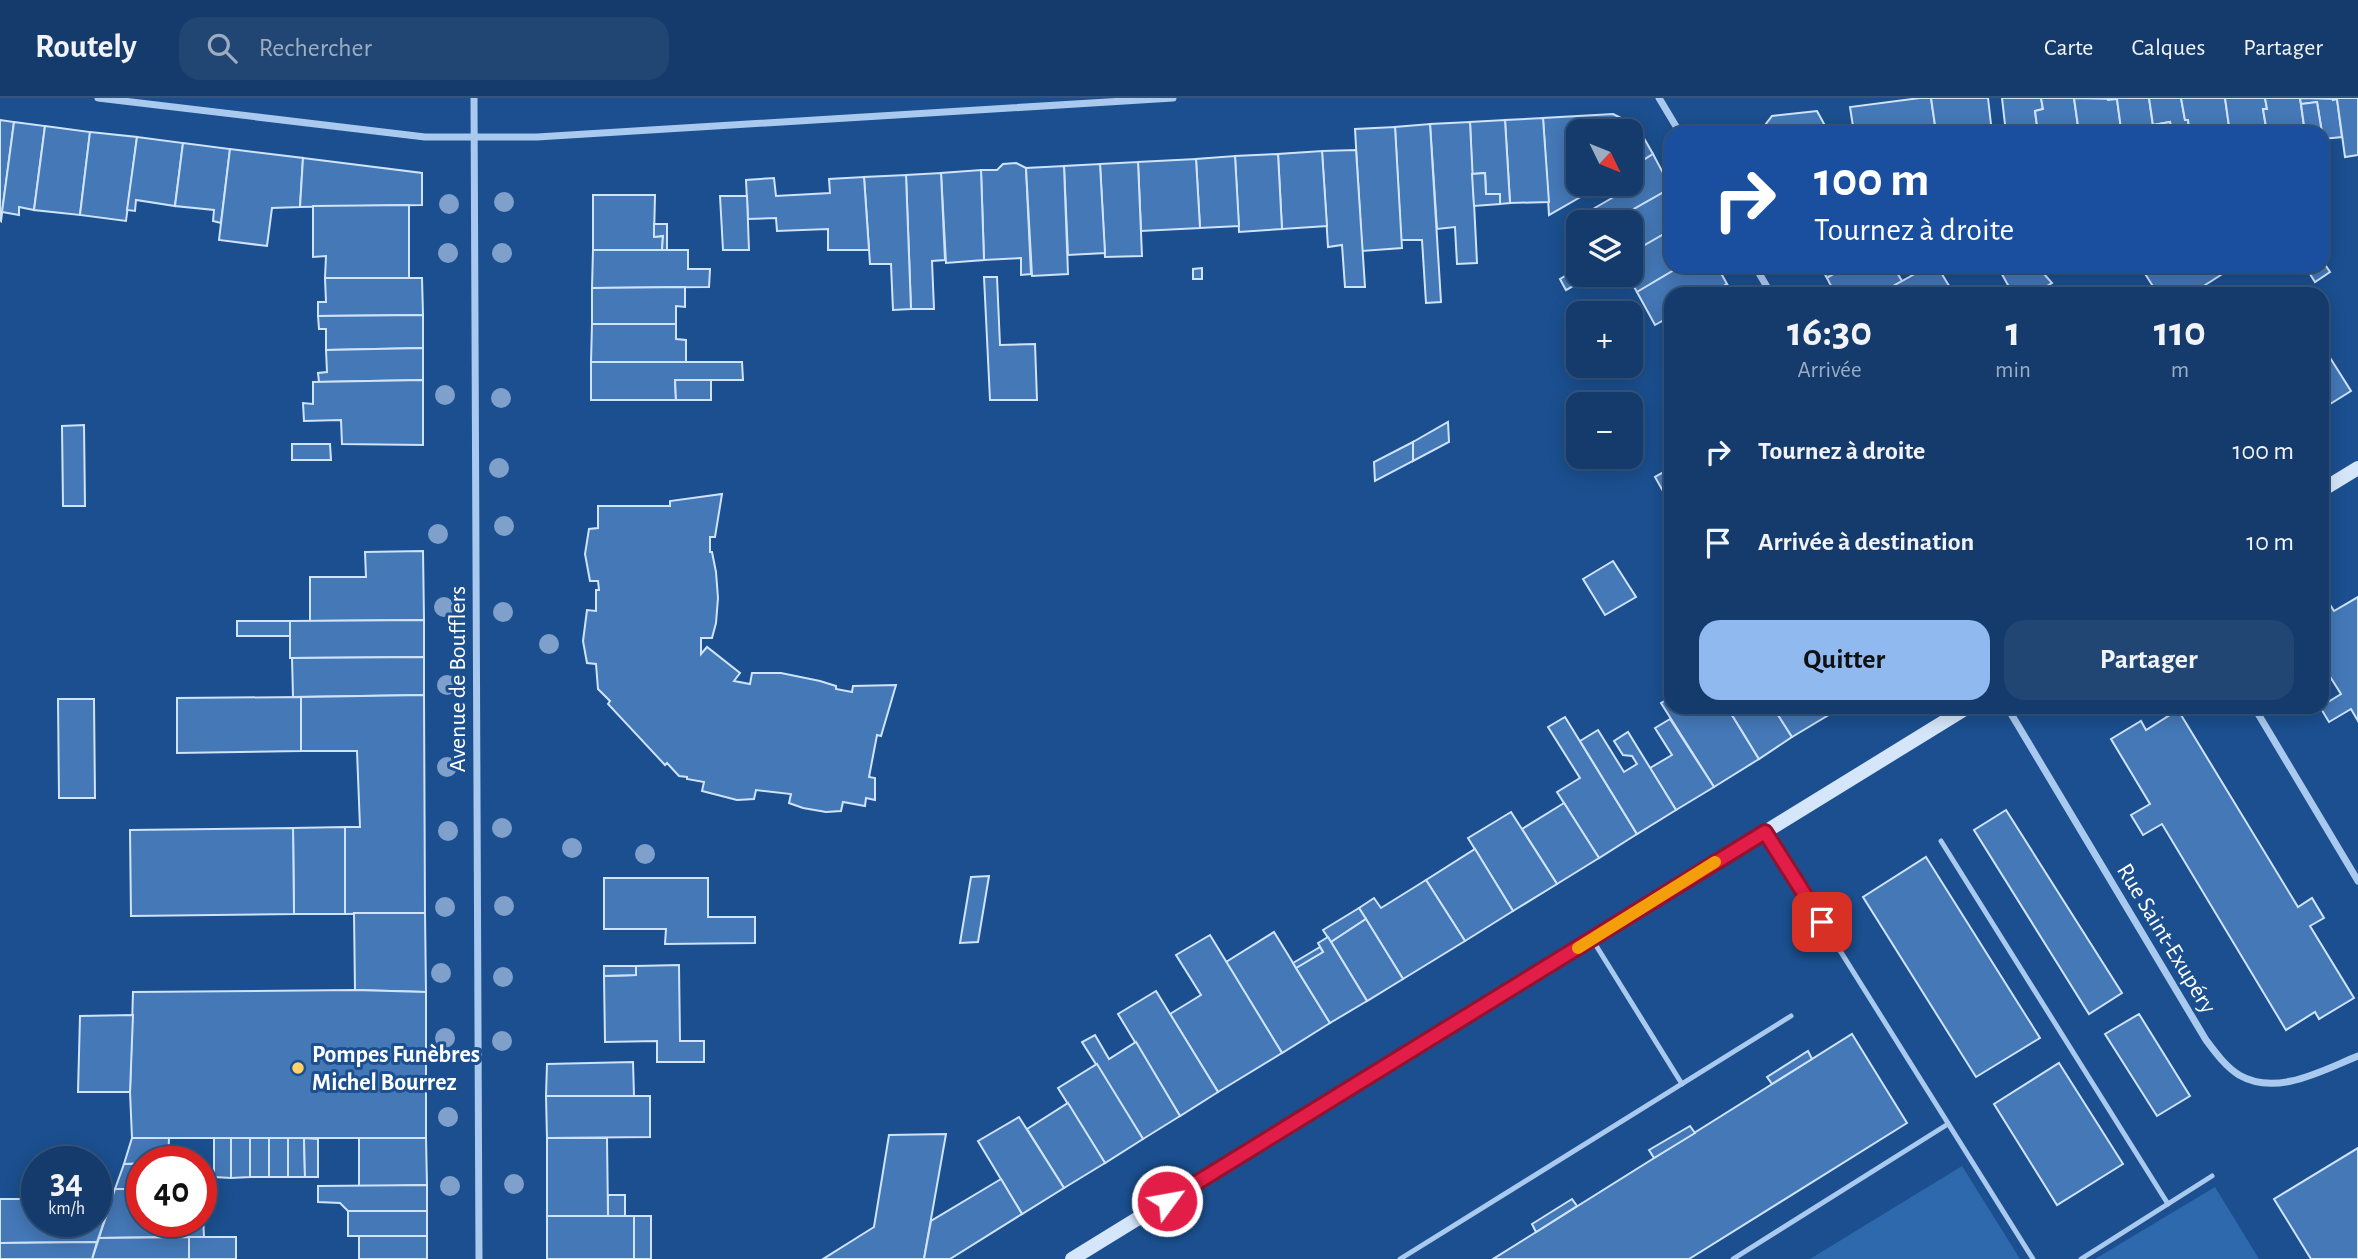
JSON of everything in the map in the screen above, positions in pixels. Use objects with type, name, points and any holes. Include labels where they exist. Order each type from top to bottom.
[{"type":"street","points":[[98,98],[425,137],[537,137],[1173,98]]},
{"type":"street","name":"Avenue de Boufflers","points":[[474,98],[479,1259]]},
{"type":"street","points":[[1659,98],[1675,126]]},
{"type":"street","points":[[2329,486],[2358,468]]},
{"type":"street","points":[[1072,1259],[1957,714]]},
{"type":"street","name":"Rue Saint-Exupéry","points":[[2011,714],[2206,1040],[2222,1061],[2240,1075],[2259,1082],[2283,1083],[2357,1058]]},
{"type":"street","points":[[2258,714],[2358,881]]},
{"type":"lane","points":[[1765,832],[2032,1259]]},
{"type":"lane","points":[[1941,841],[2168,1204]]},
{"type":"lane","points":[[1592,939],[1682,1084]]},
{"type":"lane","points":[[1400,1259],[1791,1016]]},
{"type":"lane","points":[[1733,1259],[1948,1124]]},
{"type":"lane","points":[[2081,1259],[2212,1176]]},
{"type":"shaded area","points":[[1962,1166],[2020,1259],[1810,1259]]},
{"type":"shaded area","points":[[2215,1187],[2259,1259],[2095,1259]]},
{"type":"building","points":[[1931,98],[1935,125],[1853,126],[1850,107]]},
{"type":"building","points":[[1931,98],[1988,98],[1991,126],[1926,126],[1935,125]]},
{"type":"building","points":[[2002,98],[2041,98],[2043,109],[2035,111],[2037,126],[2005,126]]},
{"type":"building","points":[[2041,98],[2074,98],[2078,126],[2037,126],[2035,111],[2043,109]]},
{"type":"building","points":[[2074,98],[2117,99],[2121,126],[2078,126]]},
{"type":"building","points":[[2107,98],[2149,98],[2153,126],[2121,126],[2117,99]]},
{"type":"building","points":[[2149,98],[2181,98],[2185,120],[2188,120],[2189,126],[2171,126],[2170,122],[2153,125]]},
{"type":"building","points":[[2181,98],[2225,98],[2229,126],[2189,126],[2188,120],[2185,120]]},
{"type":"building","points":[[2225,98],[2265,98],[2267,109],[2263,109],[2266,126],[2229,126]]},
{"type":"building","points":[[2265,98],[2300,98],[2304,126],[2266,126],[2263,109],[2267,109]]},
{"type":"building","points":[[2300,98],[2337,99],[2342,137],[2329,138],[2329,126],[2321,126],[2317,102],[2301,104]]},
{"type":"building","points":[[2333,98],[2358,98],[2358,155],[2345,157],[2337,99]]},
{"type":"building","points":[[2317,102],[2321,126],[2304,126],[2301,104]]},
{"type":"building","points":[[1817,111],[1825,126],[1764,126],[1772,116]]},
{"type":"building","points":[[1613,114],[1623,119],[1566,119],[1566,196],[1582,196],[1549,215],[1543,118]]},
{"type":"building","points":[[1543,118],[1549,202],[1510,203],[1505,120]]},
{"type":"building","points":[[0,120],[14,122],[1,221],[0,220]]},
{"type":"building","points":[[1505,120],[1510,203],[1500,204],[1500,194],[1486,194],[1485,173],[1472,174],[1470,122]]},
{"type":"building","points":[[14,122],[45,126],[34,210],[19,207],[19,215],[2,212]]},
{"type":"building","points":[[1470,122],[1477,263],[1457,264],[1455,227],[1437,229],[1430,124]]},
{"type":"building","points":[[2170,122],[2171,126],[2153,126]]},
{"type":"building","points":[[1430,124],[1441,302],[1426,303],[1422,240],[1401,240],[1395,127]]},
{"type":"building","points":[[45,126],[90,132],[80,215],[34,210]]},
{"type":"building","points":[[1395,127],[1402,248],[1362,251],[1355,129]]},
{"type":"building","points":[[90,132],[137,137],[126,221],[80,215]]},
{"type":"building","points":[[1643,136],[1653,154],[1643,160]]},
{"type":"building","points":[[137,137],[183,143],[175,206],[136,200],[135,211],[127,210]]},
{"type":"building","points":[[183,143],[230,149],[221,223],[213,221],[214,210],[175,206]]},
{"type":"building","points":[[230,149],[303,158],[300,207],[272,208],[267,246],[219,240]]},
{"type":"building","points":[[1356,150],[1365,287],[1345,287],[1342,245],[1328,247],[1322,151]]},
{"type":"building","points":[[1322,151],[1327,226],[1282,229],[1278,154]]},
{"type":"building","points":[[1278,154],[1282,229],[1239,232],[1235,156]]},
{"type":"building","points":[[1653,154],[1664,175],[1664,192],[1632,210],[1591,210],[1612,198],[1611,196],[1643,196],[1643,160]]},
{"type":"building","points":[[1235,156],[1239,226],[1200,228],[1196,159]]},
{"type":"building","points":[[303,158],[422,173],[422,205],[300,207]]},
{"type":"building","points":[[1196,159],[1200,228],[1141,231],[1138,162]]},
{"type":"building","points":[[1138,162],[1142,256],[1105,257],[1100,164]]},
{"type":"building","points":[[1016,163],[1026,168],[1031,274],[1021,275],[1021,258],[984,260],[981,170],[997,170],[1003,164]]},
{"type":"building","points":[[1100,164],[1105,253],[1068,255],[1064,166]]},
{"type":"building","points":[[1064,166],[1068,274],[1032,276],[1026,168]]},
{"type":"building","points":[[981,170],[984,260],[946,263],[941,173]]},
{"type":"building","points":[[941,173],[945,260],[932,261],[934,309],[911,309],[906,175]]},
{"type":"building","points":[[1485,173],[1486,194],[1500,194],[1500,204],[1474,206],[1472,174]]},
{"type":"building","points":[[906,175],[911,309],[893,310],[891,264],[870,264],[864,177]]},
{"type":"building","points":[[864,177],[869,250],[828,250],[828,229],[777,231],[776,218],[748,219],[746,180],[774,178],[776,196],[830,193],[829,179]]},
{"type":"building","points":[[1664,192],[1664,234],[1643,246],[1643,210],[1632,210]]},
{"type":"building","points":[[593,195],[655,195],[654,237],[663,236],[662,250],[593,250]]},
{"type":"building","points":[[720,196],[747,196],[749,250],[723,250]]},
{"type":"building","points":[[409,205],[409,278],[325,278],[326,256],[313,257],[313,206]]},
{"type":"building","points":[[654,224],[667,224],[667,250],[662,250],[663,236],[654,237]]},
{"type":"building","points":[[1664,234],[1664,273],[1669,273],[1637,292],[1634,287],[1643,287],[1643,246]]},
{"type":"building","points":[[593,250],[688,250],[688,269],[710,269],[709,287],[592,288]]},
{"type":"building","points":[[1202,268],[1202,279],[1193,279],[1193,269]]},
{"type":"building","points":[[1669,273],[1721,273],[1727,284],[1722,287],[1664,287],[1664,320],[1655,325],[1637,292]]},
{"type":"building","points":[[1835,273],[1897,273],[1902,281],[1891,287],[1832,287],[1827,278]]},
{"type":"building","points":[[1916,273],[1941,273],[1950,287],[1892,287]]},
{"type":"building","points":[[2001,273],[2043,273],[2052,283],[2045,287],[2009,287]]},
{"type":"building","points":[[2144,273],[2224,273],[2202,287],[2154,287]]},
{"type":"building","points":[[2309,273],[2328,273],[2315,282]]},
{"type":"building","points":[[1566,275],[1566,287],[1571,287],[1566,290],[1560,279]]},
{"type":"building","points":[[984,277],[997,277],[1000,345],[1035,344],[1037,400],[990,400]]},
{"type":"building","points":[[325,278],[422,278],[423,315],[318,316],[318,302],[326,302]]},
{"type":"building","points":[[685,287],[685,307],[676,306],[676,324],[592,324],[592,288]]},
{"type":"building","points":[[423,315],[423,348],[326,350],[326,329],[319,329],[318,316]]},
{"type":"building","points":[[592,324],[676,324],[676,339],[686,340],[686,362],[591,362]]},
{"type":"building","points":[[423,348],[423,380],[319,382],[318,373],[327,372],[326,350]]},
{"type":"building","points":[[2329,356],[2351,391],[2329,405]]},
{"type":"building","points":[[591,362],[742,362],[743,380],[675,380],[676,400],[591,400]]},
{"type":"building","points":[[423,380],[423,445],[342,444],[341,420],[304,421],[303,403],[313,404],[313,382]]},
{"type":"building","points":[[675,380],[711,380],[711,400],[676,400]]},
{"type":"building","points":[[1448,422],[1449,442],[1413,461],[1413,442]]},
{"type":"building","points":[[84,425],[85,506],[63,506],[62,426]]},
{"type":"building","points":[[1413,442],[1413,461],[1375,481],[1374,462]]},
{"type":"building","points":[[292,444],[330,444],[331,460],[292,460]]},
{"type":"building","points":[[1664,472],[1664,493],[1655,477]]},
{"type":"building","points":[[722,494],[715,537],[710,537],[718,598],[716,623],[712,638],[701,638],[701,654],[707,647],[740,673],[734,681],[750,684],[752,673],[781,673],[820,681],[836,686],[836,689],[852,692],[853,686],[896,685],[881,736],[877,735],[869,777],[875,778],[875,800],[866,798],[865,806],[843,802],[841,811],[826,812],[789,803],[791,794],[756,790],[754,799],[737,800],[702,791],[704,782],[679,776],[667,763],[665,765],[608,704],[610,701],[598,689],[596,664],[587,663],[583,641],[587,610],[596,611],[596,590],[599,590],[598,581],[590,581],[585,554],[589,529],[598,528],[598,506],[670,506],[670,501]]},
{"type":"building","points":[[423,551],[424,620],[310,621],[310,577],[366,577],[365,552]]},
{"type":"building","points":[[1613,561],[1636,597],[1605,615],[1583,579]]},
{"type":"building","points":[[2358,597],[2358,721],[2351,709],[2329,722],[2324,714],[2329,714],[2329,701],[2341,694],[2329,675],[2329,603],[2334,611]]},
{"type":"building","points":[[424,620],[424,657],[290,658],[290,621]]},
{"type":"building","points":[[237,621],[290,621],[290,636],[237,636]]},
{"type":"building","points":[[424,657],[424,695],[293,697],[292,658]]},
{"type":"building","points":[[424,695],[425,913],[345,914],[345,827],[360,827],[357,751],[301,751],[301,697]]},
{"type":"building","points":[[301,697],[301,751],[177,753],[177,698]]},
{"type":"building","points":[[58,699],[94,699],[95,798],[59,798]]},
{"type":"building","points":[[1668,714],[1731,714],[1759,759],[1714,787]]},
{"type":"building","points":[[1731,714],[1777,714],[1792,737],[1759,759]]},
{"type":"building","points":[[1777,714],[1830,714],[1792,737]]},
{"type":"building","points":[[2172,714],[2180,714],[2298,907],[2312,898],[2324,918],[2310,926],[2354,998],[2319,1019],[2315,1012],[2286,1030],[2162,824],[2143,835],[2131,815],[2150,804],[2111,739],[2141,721],[2146,730]]},
{"type":"building","points":[[1565,717],[1637,834],[1599,858],[1557,792],[1580,778],[1548,727]]},
{"type":"building","points":[[1670,719],[1714,787],[1676,810],[1650,768],[1672,755],[1655,728]]},
{"type":"building","points":[[1598,730],[1624,772],[1637,764],[1632,756],[1623,755],[1614,741],[1628,732],[1676,810],[1637,834],[1580,741]]},
{"type":"building","points":[[1564,803],[1599,858],[1557,884],[1522,829]]},
{"type":"building","points":[[2006,810],[2122,993],[2089,1014],[1974,830]]},
{"type":"building","points":[[1511,812],[1557,884],[1513,911],[1468,838]]},
{"type":"building","points":[[345,827],[345,914],[294,914],[293,828]]},
{"type":"building","points":[[293,828],[294,914],[131,916],[130,830]]},
{"type":"building","points":[[1475,849],[1513,911],[1465,941],[1426,880]]},
{"type":"building","points":[[1926,857],[2040,1038],[1976,1077],[1863,897]]},
{"type":"building","points":[[989,876],[978,942],[960,943],[971,877]]},
{"type":"building","points":[[604,878],[708,878],[708,917],[755,917],[755,943],[665,944],[666,929],[604,929]]},
{"type":"building","points":[[1426,880],[1465,941],[1403,979],[1359,908],[1374,898],[1381,908]]},
{"type":"building","points":[[1359,908],[1366,919],[1331,942],[1323,930]]},
{"type":"building","points":[[354,913],[425,913],[426,992],[355,990]]},
{"type":"building","points":[[1366,919],[1403,979],[1367,1001],[1331,942]]},
{"type":"building","points":[[1274,932],[1330,1023],[1282,1053],[1226,962]]},
{"type":"building","points":[[1210,935],[1282,1053],[1218,1092],[1170,1014],[1201,995],[1176,955]]},
{"type":"building","points":[[1328,937],[1367,1001],[1330,1023],[1296,968],[1323,952],[1318,943]]},
{"type":"building","points":[[1320,947],[1323,952],[1296,968],[1293,963]]},
{"type":"building","points":[[679,965],[680,1041],[704,1041],[704,1062],[657,1062],[657,1041],[605,1042],[604,976],[636,975],[636,966]]},
{"type":"building","points":[[604,966],[636,966],[636,975],[604,976]]},
{"type":"building","points":[[1156,991],[1218,1092],[1180,1116],[1118,1014]]},
{"type":"building","points":[[133,992],[426,992],[426,1138],[132,1138],[130,1092]]},
{"type":"building","points":[[2139,1014],[2190,1096],[2157,1116],[2105,1034]]},
{"type":"building","points":[[133,1015],[130,1092],[78,1092],[80,1016]]},
{"type":"building","points":[[1852,1034],[1907,1123],[1689,1259],[1493,1259]]},
{"type":"building","points":[[1095,1035],[1109,1059],[1136,1042],[1180,1116],[1143,1139],[1082,1042]]},
{"type":"building","points":[[1808,1051],[1812,1059],[1772,1084],[1767,1077]]},
{"type":"building","points":[[633,1062],[634,1096],[546,1096],[547,1064]]},
{"type":"building","points":[[2059,1063],[2123,1164],[2057,1205],[1994,1104]]},
{"type":"building","points":[[1097,1064],[1143,1139],[1105,1163],[1058,1088]]},
{"type":"building","points":[[546,1096],[650,1096],[650,1137],[547,1138]]},
{"type":"building","points":[[1068,1103],[1105,1163],[1064,1188],[1027,1129]]},
{"type":"building","points":[[1019,1117],[1064,1188],[1022,1214],[978,1141]]},
{"type":"building","points":[[1690,1126],[1695,1133],[1654,1158],[1649,1150]]},
{"type":"building","points":[[946,1134],[924,1259],[823,1259],[874,1227],[889,1135]]},
{"type":"building","points":[[132,1138],[169,1138],[169,1146],[130,1146]]},
{"type":"building","points":[[214,1138],[231,1138],[231,1178],[217,1177],[217,1146],[214,1146]]},
{"type":"building","points":[[231,1138],[250,1138],[250,1177],[231,1178]]},
{"type":"building","points":[[250,1138],[269,1138],[269,1177],[250,1177]]},
{"type":"building","points":[[269,1138],[288,1138],[288,1177],[269,1177]]},
{"type":"building","points":[[288,1138],[304,1138],[305,1177],[288,1177]]},
{"type":"building","points":[[304,1138],[318,1139],[318,1177],[305,1177]]},
{"type":"building","points":[[359,1138],[426,1138],[427,1185],[359,1187]]},
{"type":"building","points":[[547,1138],[607,1138],[608,1216],[547,1216]]},
{"type":"building","points":[[2358,1148],[2358,1259],[2311,1259],[2274,1199]]},
{"type":"building","points":[[124,1164],[126,1164],[126,1189],[115,1189]]},
{"type":"building","points":[[1001,1179],[1022,1214],[950,1259],[924,1259],[931,1221]]},
{"type":"building","points":[[427,1185],[427,1211],[348,1211],[340,1203],[318,1202],[318,1186]]},
{"type":"building","points":[[115,1189],[126,1189],[126,1237],[168,1237],[99,1238],[112,1237],[112,1198]]},
{"type":"building","points":[[608,1195],[625,1195],[625,1216],[608,1216]]},
{"type":"building","points":[[0,1199],[21,1199],[21,1237],[99,1237],[97,1242],[0,1243]]},
{"type":"building","points":[[1572,1199],[1577,1206],[1536,1232],[1532,1224]]},
{"type":"building","points":[[348,1211],[427,1211],[427,1236],[348,1236]]},
{"type":"building","points":[[547,1216],[634,1216],[634,1259],[547,1259]]},
{"type":"building","points":[[634,1216],[651,1216],[651,1259],[634,1259]]},
{"type":"building","points":[[359,1236],[427,1236],[427,1259],[359,1259]]},
{"type":"building","points":[[189,1237],[236,1237],[236,1259],[189,1259]]},
{"type":"building","points":[[189,1237],[189,1259],[92,1259],[99,1238]]},
{"type":"building","points":[[97,1242],[92,1259],[0,1259],[0,1243]]},
{"type":"slow traffic","points":[[1578,948],[1715,862]]},
{"type":"place","name":"Pompes Funèbres Michel Bourrez","points":[[298,1068]]},
{"type":"route","points":[[1167,1201],[1765,832],[1822,922]]}]
